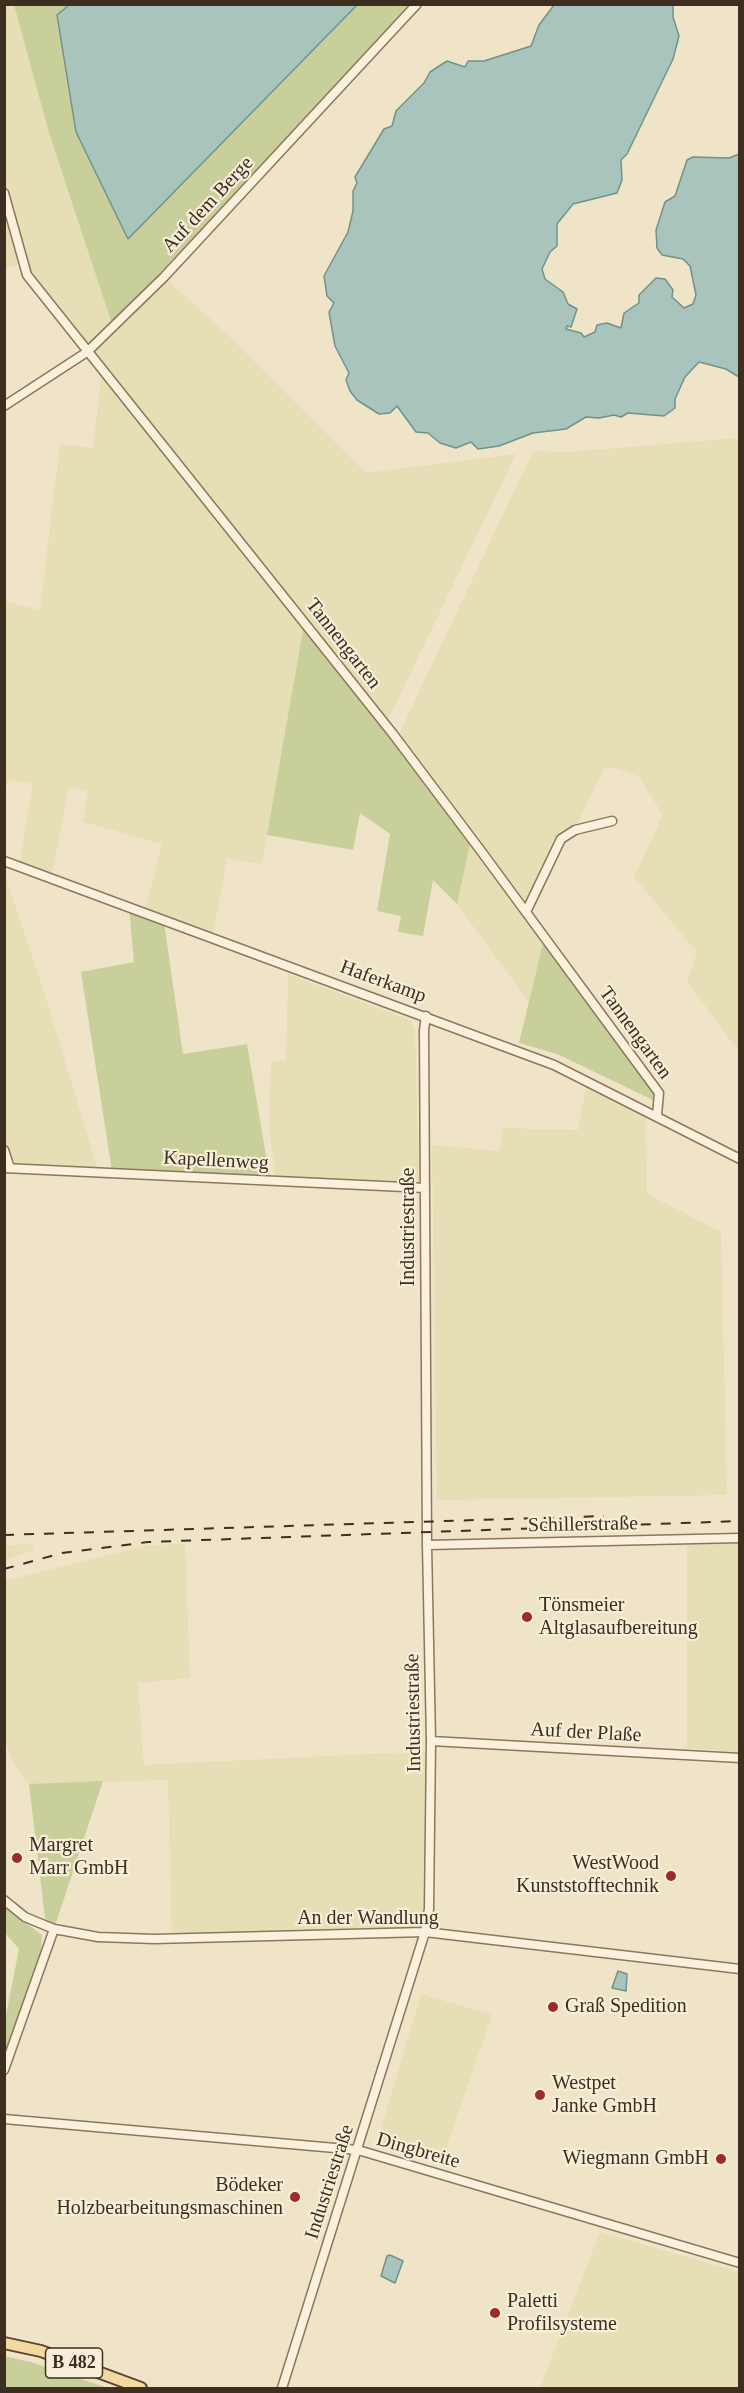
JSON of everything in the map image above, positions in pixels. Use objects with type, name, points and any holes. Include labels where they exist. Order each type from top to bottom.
[{"type":"main road","name":"B 482","points":[[4,2343],[41,2351],[141,2388]]},
{"type":"street","name":"Auf dem Berge","points":[[4,406],[87,352],[164,277],[417,4]]},
{"type":"street","name":"Tannengarten","points":[[4,193],[27,276],[393,734],[659,1093],[657,1115]]},
{"type":"street","points":[[526,912],[561,839],[575,830],[612,821]]},
{"type":"street","name":"Haferkamp","points":[[4,861],[554,1065],[657,1115],[740,1159]]},
{"type":"street","name":"Industriestraße","points":[[282,2388],[425,1932],[431,1880],[424,1030],[426,1016]]},
{"type":"street","points":[[4,1149],[7,1168]]},
{"type":"street","name":"Kapellenweg","points":[[7,1168],[425,1188]]},
{"type":"street","name":"Schillerstraße","points":[[427,1545],[740,1538]]},
{"type":"street","name":"Auf der Plaße","points":[[431,1741],[740,1758]]},
{"type":"street","name":"An der Wandlung","points":[[4,1900],[26,1917],[54,1929],[98,1937],[154,1939],[425,1932],[740,1969]]},
{"type":"street","points":[[4,2070],[54,1929]]},
{"type":"street","name":"Dingbreite","points":[[4,2119],[358,2150],[740,2263]]},
{"type":"shaded area","points":[[4,5],[14,5],[49,133],[112,324],[92,344],[84,345],[33,280],[21,251],[5,184]]},
{"type":"shaded area","points":[[4,202],[19,264],[5,268],[4,268]]},
{"type":"shaded area","points":[[164,277],[227,334],[366,473],[516,454],[387,722],[95,358],[94,350]]},
{"type":"shaded area","points":[[102,373],[304,624],[262,864],[227,858],[213,935],[146,909],[162,844],[83,822],[88,791],[69,787],[52,874],[20,862],[33,784],[9,780],[5,792],[4,601],[40,610],[60,444],[93,448]]},
{"type":"shaded area","points":[[739,438],[739,1052],[687,981],[697,952],[634,877],[663,815],[638,776],[611,767],[604,769],[578,822],[561,831],[553,840],[524,905],[398,736],[533,451],[569,452]]},
{"type":"shaded area","points":[[471,839],[544,939],[529,1002],[457,904]]},
{"type":"shaded area","points":[[4,873],[40,979],[99,1173],[17,1167],[11,1160],[5,1142]]},
{"type":"shaded area","points":[[288,974],[410,1020],[415,1030],[419,1183],[276,1179],[269,1127],[271,1062],[286,1060]]},
{"type":"shaded area","points":[[587,1082],[646,1117],[647,1194],[721,1232],[727,1495],[437,1500],[432,1145],[500,1151],[503,1128],[578,1130]]},
{"type":"shaded area","points":[[739,1539],[739,1752],[687,1748],[687,1540]]},
{"type":"shaded area","points":[[33,1544],[34,1550],[5,1560],[5,1545]]},
{"type":"shaded area","points":[[185,1544],[190,1678],[138,1683],[144,1765],[431,1751],[425,1932],[172,1938],[168,1780],[29,1784],[11,1759],[4,1738],[4,1581],[149,1545]]},
{"type":"shaded area","points":[[421,1994],[492,2015],[441,2163],[377,2142]]},
{"type":"shaded area","points":[[600,2232],[739,2272],[739,2388],[540,2388]]},
{"type":"green space","points":[[14,5],[70,5],[57,15],[128,239],[357,5],[413,5],[112,324],[49,133]]},
{"type":"green space","points":[[304,624],[471,839],[457,904],[433,880],[423,936],[398,932],[401,916],[377,911],[390,834],[360,813],[353,850],[267,835]]},
{"type":"green space","points":[[129,908],[164,922],[183,1054],[247,1044],[270,1179],[112,1171],[81,972],[134,962]]},
{"type":"green space","points":[[544,939],[654,1090],[653,1100],[557,1054],[519,1043]]},
{"type":"green space","points":[[103,1781],[54,1929],[45,1918],[29,1784]]},
{"type":"green space","points":[[5,1907],[42,1935],[41,1950],[5,2054],[5,2020],[19,1949],[5,1933]]},
{"type":"green space","points":[[4,2356],[31,2362],[108,2388],[5,2388]]},
{"type":"water","points":[[70,4],[357,5],[128,239],[76,132],[57,15]]},
{"type":"water","points":[[554,5],[673,5],[673,17],[679,36],[673,59],[627,154],[621,160],[622,180],[617,193],[573,204],[557,224],[557,246],[550,252],[542,269],[545,279],[563,292],[568,304],[577,309],[571,327],[567,326],[566,329],[581,333],[584,337],[595,332],[597,325],[607,323],[621,328],[624,313],[639,303],[639,295],[656,278],[665,279],[673,290],[672,297],[684,308],[693,304],[696,295],[690,266],[683,259],[662,255],[657,248],[656,230],[665,202],[675,196],[687,160],[693,157],[729,158],[739,154],[739,377],[726,369],[699,362],[685,377],[675,399],[675,408],[664,416],[628,413],[621,417],[614,415],[599,418],[586,417],[566,429],[533,433],[499,446],[478,449],[471,442],[456,448],[440,443],[428,433],[416,432],[397,406],[390,413],[379,414],[357,400],[350,391],[346,380],[349,373],[335,346],[329,312],[334,303],[327,296],[324,276],[348,232],[353,211],[353,191],[357,183],[355,177],[384,129],[392,126],[396,111],[424,83],[430,72],[447,61],[465,67],[468,61],[484,61],[531,46],[539,25]]},
{"type":"water","points":[[618,1971],[627,1974],[626,1991],[612,1988]]},
{"type":"water","points":[[390,2255],[403,2261],[395,2283],[381,2276],[387,2256]]},
{"type":"railway","points":[[4,1535],[604,1516]]},
{"type":"railway","points":[[4,1569],[62,1553],[148,1542],[740,1521]]},
{"type":"place","name":"Tönsmeier Altglasaufbereitung","points":[[527,1617]]},
{"type":"place","name":"Margret Marr GmbH","points":[[17,1858]]},
{"type":"place","name":"WestWood Kunststofftechnik","points":[[671,1876]]},
{"type":"place","name":"Graß Spedition","points":[[553,2007]]},
{"type":"place","name":"Westpet Janke GmbH","points":[[540,2095]]},
{"type":"place","name":"Wiegmann GmbH","points":[[721,2159]]},
{"type":"place","name":"Bödeker Holzbearbeitungsmaschinen","points":[[295,2197]]},
{"type":"place","name":"Paletti Profilsysteme","points":[[495,2313]]}]
